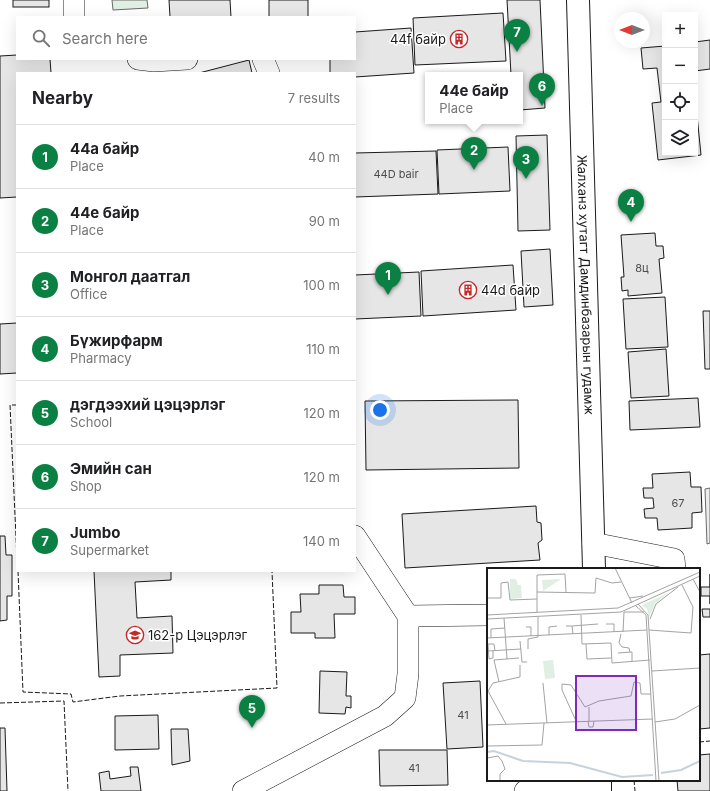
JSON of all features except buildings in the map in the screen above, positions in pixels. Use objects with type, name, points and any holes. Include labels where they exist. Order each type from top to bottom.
[{"type":"main road","name":"Жалханз хутагт Дамдинбазарын гудамж","points":[[578,0],[582,190],[594,568]]},
{"type":"street","points":[[74,0],[74,16]]},
{"type":"street","points":[[146,60],[170,60]]},
{"type":"street","points":[[263,60],[269,72]]},
{"type":"street","points":[[244,791],[385,716],[405,698],[408,674],[408,616],[356,538]]},
{"type":"street","points":[[593,544],[675,564]]},
{"type":"street","points":[[408,616],[487,615]]},
{"type":"street","points":[[525,791],[544,786],[600,786]]},
{"type":"green space","points":[[112,0],[147,0],[148,8],[113,10]]},
{"type":"shaded area","points":[[710,488],[710,543],[707,544],[705,489]]},
{"type":"fence","points":[[16,405],[10,405],[16,537]]},
{"type":"fence","points":[[18,572],[23,692],[71,694],[73,702],[120,696],[277,688],[272,572]]},
{"type":"fence","points":[[0,703],[64,701],[68,791]]},
{"type":"fence","points":[[700,742],[710,741]]},
{"type":"fence","points":[[634,781],[635,791]]},
{"type":"place","name":"44f байр","points":[[459,39]]},
{"type":"place","name":"Jumbo","points":[[517,52]]},
{"type":"place","name":"Эмийн сан","points":[[542,106]]},
{"type":"place","name":"44e байр","points":[[474,170]]},
{"type":"place","name":"Монгол даатгал","points":[[526,179]]},
{"type":"place","name":"Бүжирфарм","points":[[631,222]]},
{"type":"place","name":"44d байр","points":[[468,290]]},
{"type":"place","name":"44a байр","points":[[388,295]]},
{"type":"place","name":"162-р Цэцэрлэг","points":[[135,635]]},
{"type":"place","name":"дэгдээхий цэцэрлэг","points":[[252,728]]}]
